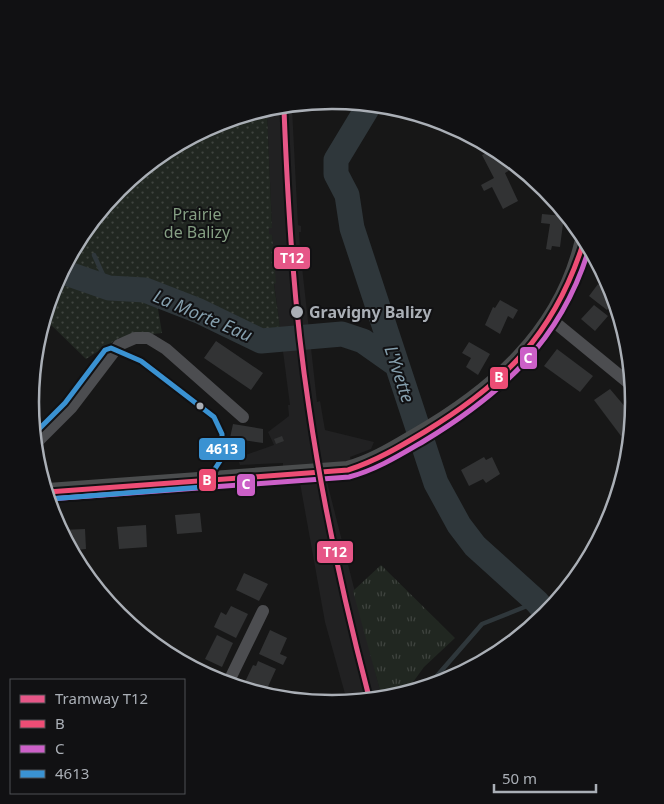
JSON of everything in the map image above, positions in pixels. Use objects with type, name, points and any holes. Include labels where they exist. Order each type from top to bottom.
[{"type":"street","points":[[53,492],[348,470],[363,466],[438,424],[493,385],[517,363],[552,320],[577,268],[582,248]]},
{"type":"street","points":[[552,320],[625,380]]},
{"type":"street","points":[[41,437],[71,408],[118,345],[135,338],[148,338],[166,349],[243,417]]},
{"type":"street","points":[[231,677],[263,611]]},
{"type":"shaded area","points":[[292,111],[298,225],[301,226],[301,232],[299,232],[300,249],[317,402],[320,401],[325,430],[374,442],[371,449],[350,457],[351,461],[283,467],[283,463],[240,465],[237,458],[274,445],[268,432],[289,416],[288,405],[290,405],[274,283],[272,235],[269,235],[269,228],[272,228],[267,116]]},
{"type":"shaded area","points":[[327,482],[380,691],[345,695],[325,622],[300,483]]},
{"type":"green space","name":"Prairie de Balizy","points":[[267,116],[272,228],[269,228],[269,234],[272,235],[276,283],[274,284],[281,335],[265,336],[187,298],[154,285],[162,333],[119,338],[86,359],[50,324],[69,272],[99,223],[153,169],[169,158],[220,131]]},
{"type":"green space","points":[[381,565],[455,638],[424,667],[412,684],[380,691],[353,591]]},
{"type":"building","points":[[487,153],[509,167],[510,170],[505,173],[518,201],[503,209],[492,187],[484,191],[481,185],[494,178],[482,155]]},
{"type":"building","points":[[542,214],[558,215],[563,221],[560,247],[552,246],[551,250],[546,249],[550,224],[541,223]]},
{"type":"building","points":[[598,284],[601,287],[609,307],[607,310],[589,296]]},
{"type":"building","points":[[500,300],[518,310],[513,319],[508,316],[500,334],[485,325],[493,307],[495,308]]},
{"type":"building","points":[[594,305],[608,316],[595,331],[581,319]]},
{"type":"building","points":[[216,341],[263,373],[251,390],[204,358]]},
{"type":"building","points":[[469,342],[490,354],[478,375],[466,367],[471,358],[462,353]]},
{"type":"building","points":[[557,349],[593,376],[580,392],[544,366]]},
{"type":"building","points":[[610,389],[625,407],[624,434],[621,436],[594,400]]},
{"type":"building","points":[[233,424],[263,429],[263,443],[230,438]]},
{"type":"building","points":[[282,436],[284,441],[276,444],[274,439]]},
{"type":"building","points":[[484,457],[486,460],[492,457],[500,474],[486,483],[483,479],[469,486],[461,470]]},
{"type":"building","points":[[200,513],[202,532],[177,534],[175,515]]},
{"type":"building","points":[[146,525],[147,547],[119,549],[117,527]]},
{"type":"building","points":[[85,529],[86,549],[78,550],[68,530]]},
{"type":"building","points":[[244,573],[268,584],[259,601],[236,590]]},
{"type":"building","points":[[231,606],[248,614],[236,638],[214,627],[221,612],[226,615]]},
{"type":"building","points":[[270,630],[287,638],[280,654],[287,657],[283,665],[259,654]]},
{"type":"building","points":[[217,635],[233,643],[222,667],[205,659]]},
{"type":"building","points":[[258,661],[276,669],[267,688],[245,682],[253,665],[256,666]]},
{"type":"waterway","name":"L'Yvette","points":[[366,111],[336,160],[336,174],[347,195],[352,228],[436,483],[459,525],[475,546],[541,607]]},
{"type":"waterway","points":[[94,255],[109,288]]},
{"type":"waterway","name":"La Morte Eau","points":[[68,274],[109,288],[145,290],[199,311],[261,341],[342,334],[363,341],[397,365]]},
{"type":"waterway","points":[[437,676],[482,624],[537,602]]},
{"type":"tram line","name":"T12","points":[[284,113],[292,259],[299,334],[309,408],[335,553],[368,693]]},
{"type":"transit line","name":"B","points":[[53,492],[348,470],[378,458],[417,437],[454,413],[503,374],[541,330],[571,276],[582,248]]},
{"type":"transit line","name":"C","points":[[55,499],[349,477],[378,466],[415,446],[479,404],[525,362],[544,339],[562,312],[576,284],[587,256]]},
{"type":"transit line","name":"4613","points":[[40,428],[65,403],[105,350],[111,348],[141,361],[214,417],[222,434],[222,458],[203,487],[55,499]]},
{"type":"place","name":"Gravigny Balizy","points":[[297,312]]}]
